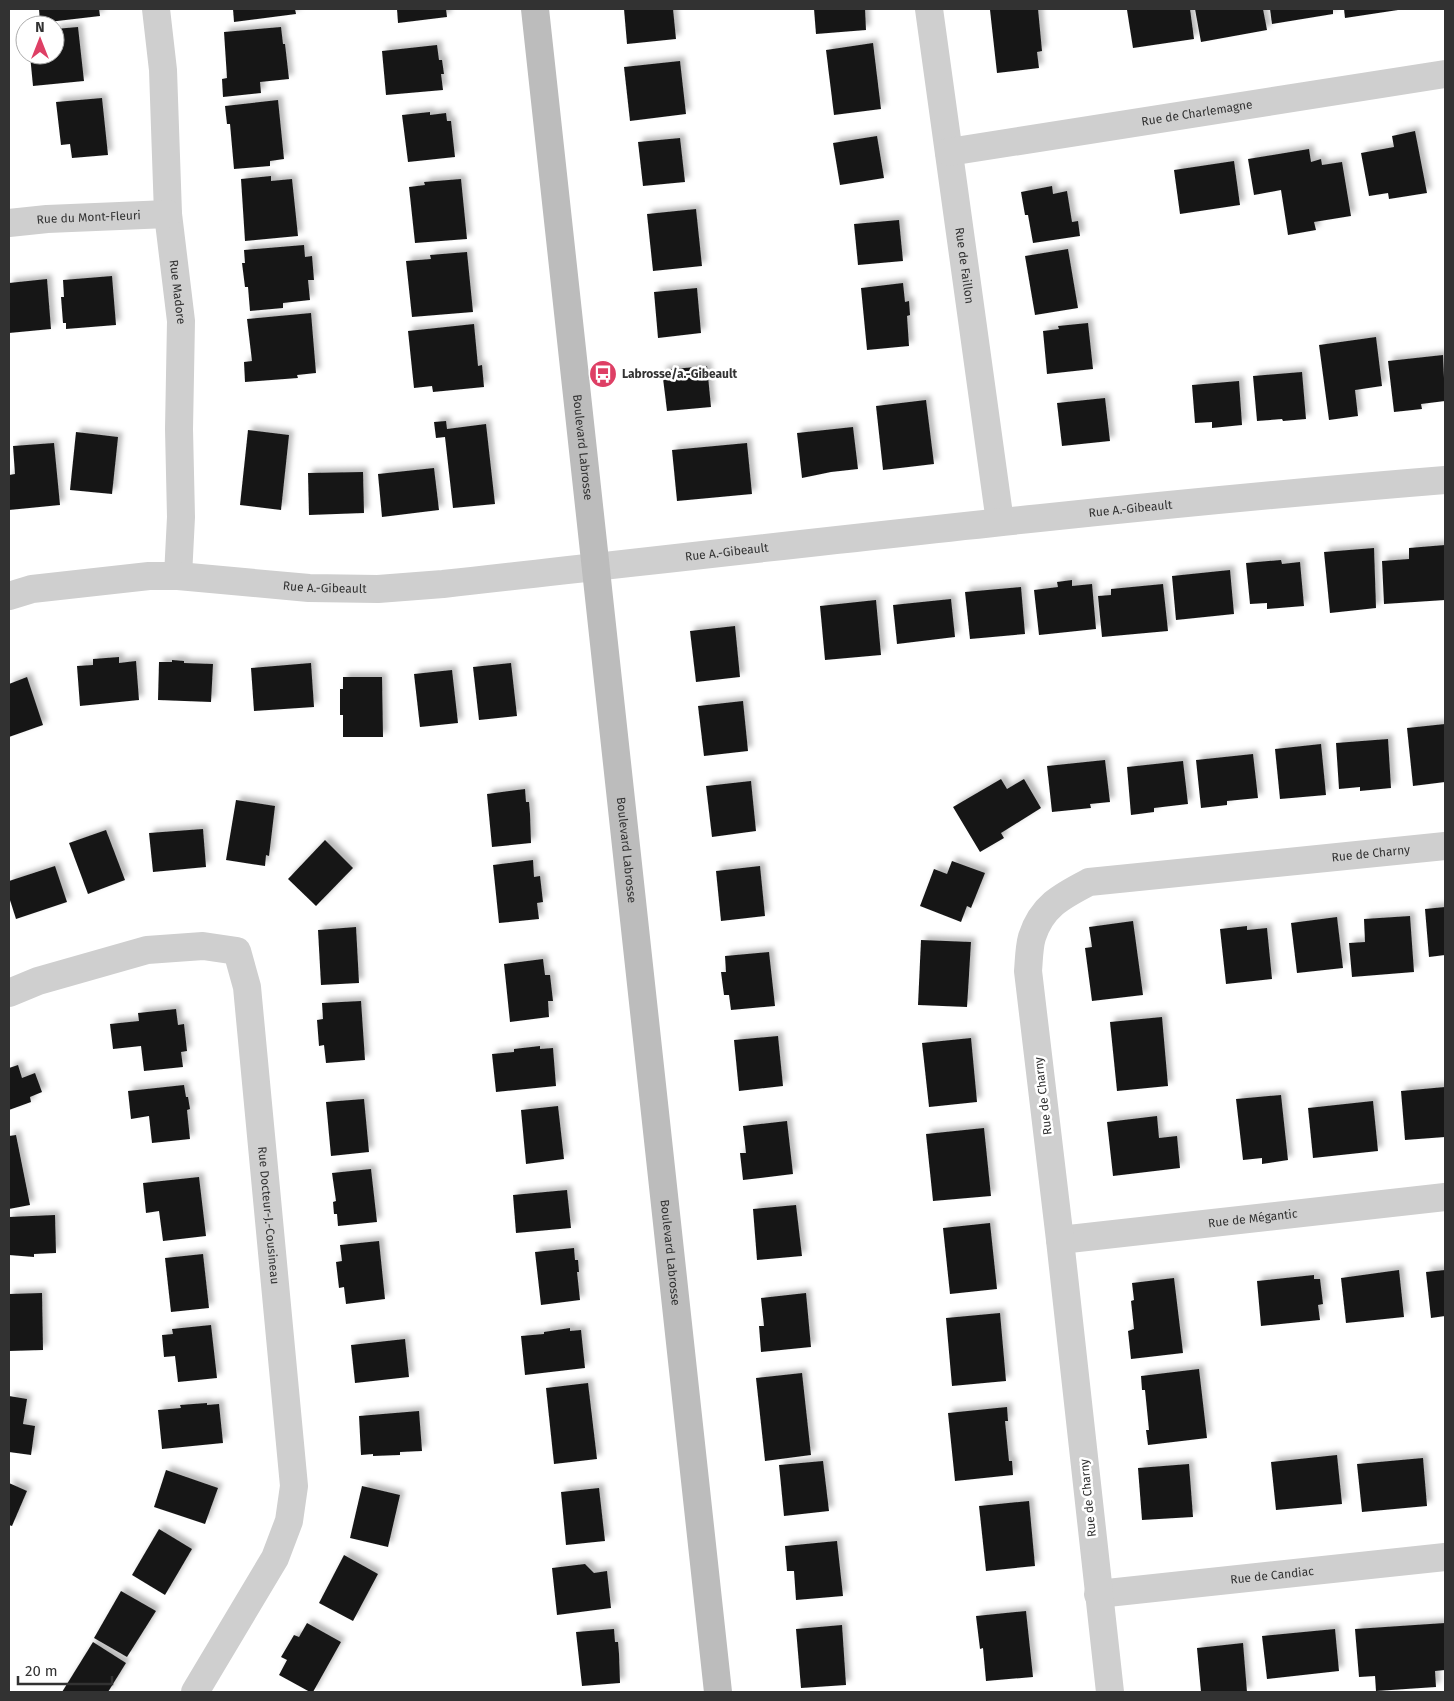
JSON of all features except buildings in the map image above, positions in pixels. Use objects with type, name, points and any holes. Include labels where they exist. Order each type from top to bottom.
[{"type":"main road","name":"Boulevard Labrosse","points":[[536,9],[718,1692]]},
{"type":"street","name":"Rue Madore","points":[[156,9],[163,70],[168,214],[181,321],[179,428],[181,517],[178,576]]},
{"type":"street","name":"Rue de Faillon","points":[[929,9],[1000,522]]},
{"type":"street","name":"Rue de Charlemagne","points":[[949,152],[1445,74]]},
{"type":"street","name":"Rue du Mont-Fleuri","points":[[9,223],[47,219],[168,214]]},
{"type":"street","name":"Rue A.-Gibeault","points":[[9,596],[32,589],[149,576],[178,576],[309,588],[378,589],[443,584],[1000,522],[1273,494],[1445,480]]},
{"type":"street","name":"Rue de Charny","points":[[1110,1692],[1028,971],[1032,938],[1041,917],[1061,897],[1089,882],[1445,846]]},
{"type":"street","name":"Rue Docteur-J.-Cousineau","points":[[9,993],[38,981],[147,950],[203,946],[237,950],[247,987],[294,1486],[289,1521],[274,1558],[196,1692]]},
{"type":"street","name":"Rue de Mégantic","points":[[1060,1240],[1445,1197]]},
{"type":"street","name":"Rue de Candiac","points":[[1098,1594],[1445,1557]]},
{"type":"place","name":"Labrosse/a.-Gibeault","points":[[603,374]]}]
